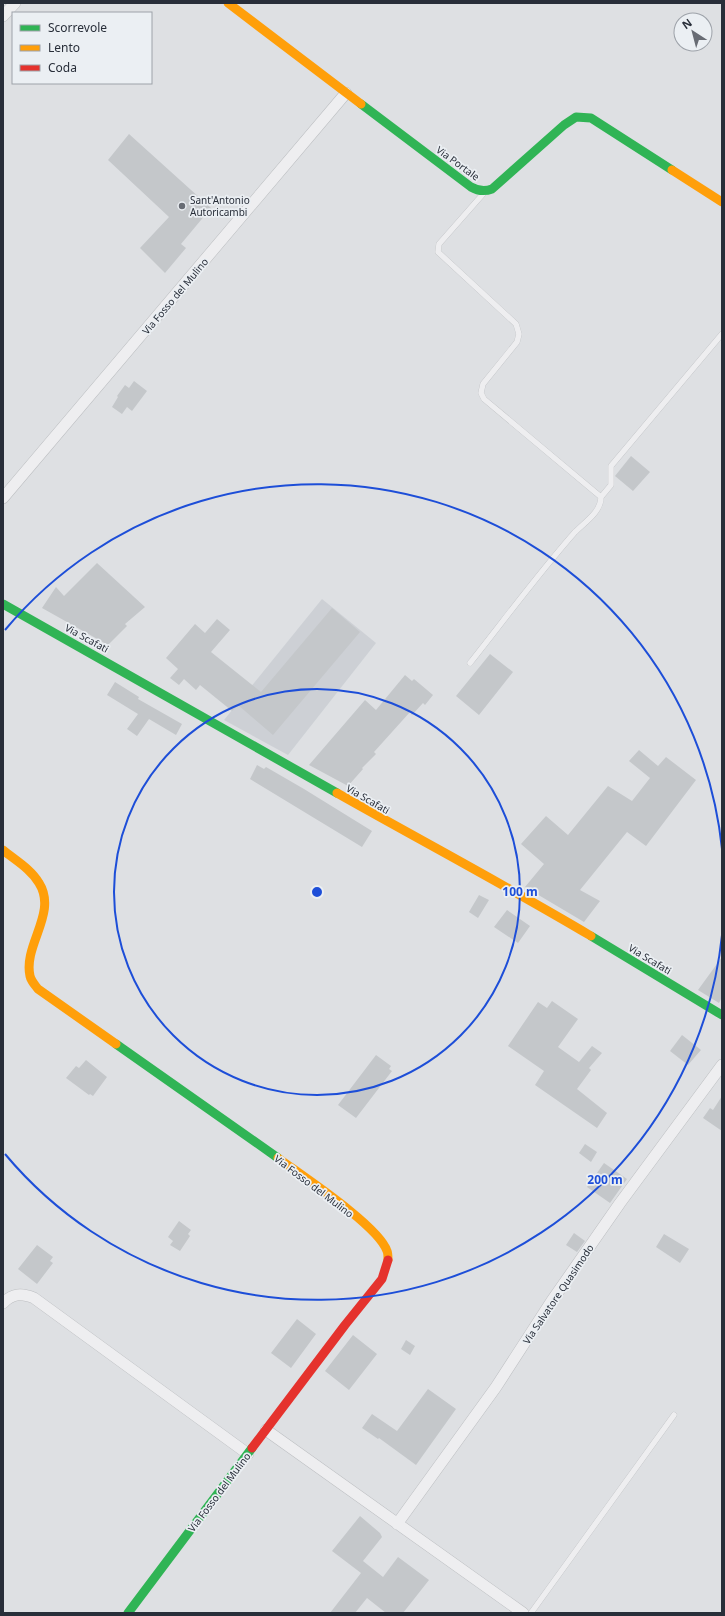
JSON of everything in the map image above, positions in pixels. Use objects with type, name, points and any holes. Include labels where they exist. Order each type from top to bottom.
[{"type":"street","points":[[3,16],[15,3]]},
{"type":"street","name":"Via Portale","points":[[228,3],[478,191],[485,192],[499,184],[564,125],[576,117],[591,118],[722,202]]},
{"type":"street","name":"Via Fosso del Mulino","points":[[3,498],[346,93]]},
{"type":"street","name":"Via Scafati","points":[[3,604],[419,840],[535,903],[722,1014]]},
{"type":"street","name":"Via Fosso del Mulino","points":[[3,850],[34,876],[42,888],[46,901],[30,962],[30,976],[38,989],[334,1198],[375,1234],[387,1250],[388,1262],[382,1279],[345,1325],[128,1613]]},
{"type":"street","name":"Via Salvatore Quasimodo","points":[[397,1524],[496,1387],[551,1302],[616,1210],[722,1066]]},
{"type":"street","points":[[3,1302],[11,1296],[18,1294],[27,1295],[34,1298],[248,1454]]},
{"type":"street","points":[[266,1430],[523,1613]]},
{"type":"lane","points":[[485,192],[439,244],[438,252],[516,324],[519,334],[517,342],[483,384],[481,393],[484,399],[601,497]]},
{"type":"lane","points":[[470,663],[563,547],[597,511],[601,504],[601,497],[611,485],[611,466],[722,334]]},
{"type":"lane","points":[[531,1613],[674,1415]]},
{"type":"shaded area","points":[[322,599],[376,643],[288,755],[224,720]]},
{"type":"building","points":[[129,134],[211,208],[181,244],[186,248],[165,273],[140,248],[169,217],[108,160]]},
{"type":"building","points":[[134,381],[147,391],[132,411],[127,407],[122,414],[112,407],[118,397],[117,396],[125,385],[129,388]]},
{"type":"building","points":[[631,456],[650,472],[633,491],[615,476]]},
{"type":"building","points":[[97,563],[145,607],[125,624],[127,626],[108,645],[42,608],[56,587],[64,596]]},
{"type":"building","points":[[332,608],[360,632],[273,735],[238,705],[232,711],[200,685],[196,690],[184,679],[179,685],[170,678],[178,669],[166,658],[195,624],[205,633],[217,619],[230,630],[211,652],[261,692]]},
{"type":"building","points":[[490,654],[513,672],[479,715],[456,696]]},
{"type":"building","points":[[405,675],[412,681],[414,679],[433,695],[425,705],[423,703],[412,715],[410,712],[374,752],[376,754],[362,768],[363,769],[348,786],[309,765],[365,700],[376,710]]},
{"type":"building","points":[[115,682],[139,697],[138,699],[182,724],[176,735],[149,719],[137,736],[127,729],[138,714],[107,695]]},
{"type":"building","points":[[639,750],[658,766],[666,757],[696,780],[646,846],[627,832],[580,890],[600,901],[584,922],[525,887],[544,864],[521,844],[546,816],[568,835],[608,786],[632,801],[650,778],[629,761]]},
{"type":"building","points":[[257,765],[264,769],[266,767],[372,831],[362,847],[250,779]]},
{"type":"building","points":[[479,895],[489,900],[478,918],[469,912]]},
{"type":"building","points":[[507,910],[530,926],[518,943],[494,927]]},
{"type":"building","points":[[722,957],[722,997],[719,1003],[698,990]]},
{"type":"building","points":[[552,1001],[578,1019],[558,1047],[579,1062],[592,1046],[602,1053],[589,1068],[591,1070],[577,1089],[607,1113],[597,1128],[535,1085],[544,1071],[508,1046],[538,1002],[547,1008]]},
{"type":"building","points":[[682,1035],[701,1050],[688,1065],[670,1051]]},
{"type":"building","points":[[376,1055],[391,1066],[389,1069],[392,1071],[356,1118],[338,1105]]},
{"type":"building","points":[[86,1060],[107,1077],[93,1096],[90,1094],[89,1095],[66,1078],[76,1066],[79,1068]]},
{"type":"building","points":[[722,1096],[722,1131],[703,1118],[710,1108],[713,1110]]},
{"type":"building","points":[[585,1144],[597,1152],[591,1162],[579,1153]]},
{"type":"building","points":[[604,1163],[627,1179],[610,1203],[587,1187]]},
{"type":"building","points":[[179,1221],[191,1230],[188,1234],[190,1236],[180,1251],[170,1245],[173,1241],[168,1237]]},
{"type":"building","points":[[574,1233],[585,1241],[577,1252],[566,1245]]},
{"type":"building","points":[[664,1234],[689,1249],[680,1263],[656,1247]]},
{"type":"building","points":[[37,1245],[53,1257],[50,1261],[53,1263],[37,1284],[18,1269]]},
{"type":"building","points":[[297,1319],[316,1334],[291,1368],[271,1353]]},
{"type":"building","points":[[353,1335],[377,1354],[349,1390],[325,1371]]},
{"type":"building","points":[[406,1340],[415,1346],[410,1355],[401,1349]]},
{"type":"building","points":[[428,1389],[456,1409],[416,1465],[379,1438],[378,1439],[362,1428],[372,1414],[397,1431]]},
{"type":"building","points":[[360,1516],[380,1533],[382,1537],[363,1561],[383,1577],[398,1557],[429,1580],[403,1613],[386,1613],[367,1598],[355,1613],[330,1613],[361,1573],[332,1551]]},
{"type":"traffic: fast","points":[[361,104],[471,187],[479,190],[486,191],[492,189],[564,125],[576,117],[591,118],[672,170]]},
{"type":"traffic: fast","points":[[3,604],[337,793]]},
{"type":"traffic: fast","points":[[591,936],[722,1015]]},
{"type":"traffic: fast","points":[[116,1044],[278,1158]]},
{"type":"traffic: fast","points":[[128,1613],[252,1448]]},
{"type":"traffic: slow","points":[[228,3],[361,104]]},
{"type":"traffic: slow","points":[[672,170],[722,202]]},
{"type":"traffic: slow","points":[[337,793],[496,881],[591,936]]},
{"type":"traffic: slow","points":[[3,850],[32,873],[44,894],[45,906],[43,917],[31,953],[29,964],[32,981],[38,989],[116,1044]]},
{"type":"traffic: slow","points":[[278,1158],[320,1188],[370,1228],[387,1251],[388,1260]]},
{"type":"traffic: jam","points":[[252,1448],[345,1325],[382,1279],[388,1260]]},
{"type":"place","name":"Sant'Antonio Autoricambi","points":[[182,206]]}]
